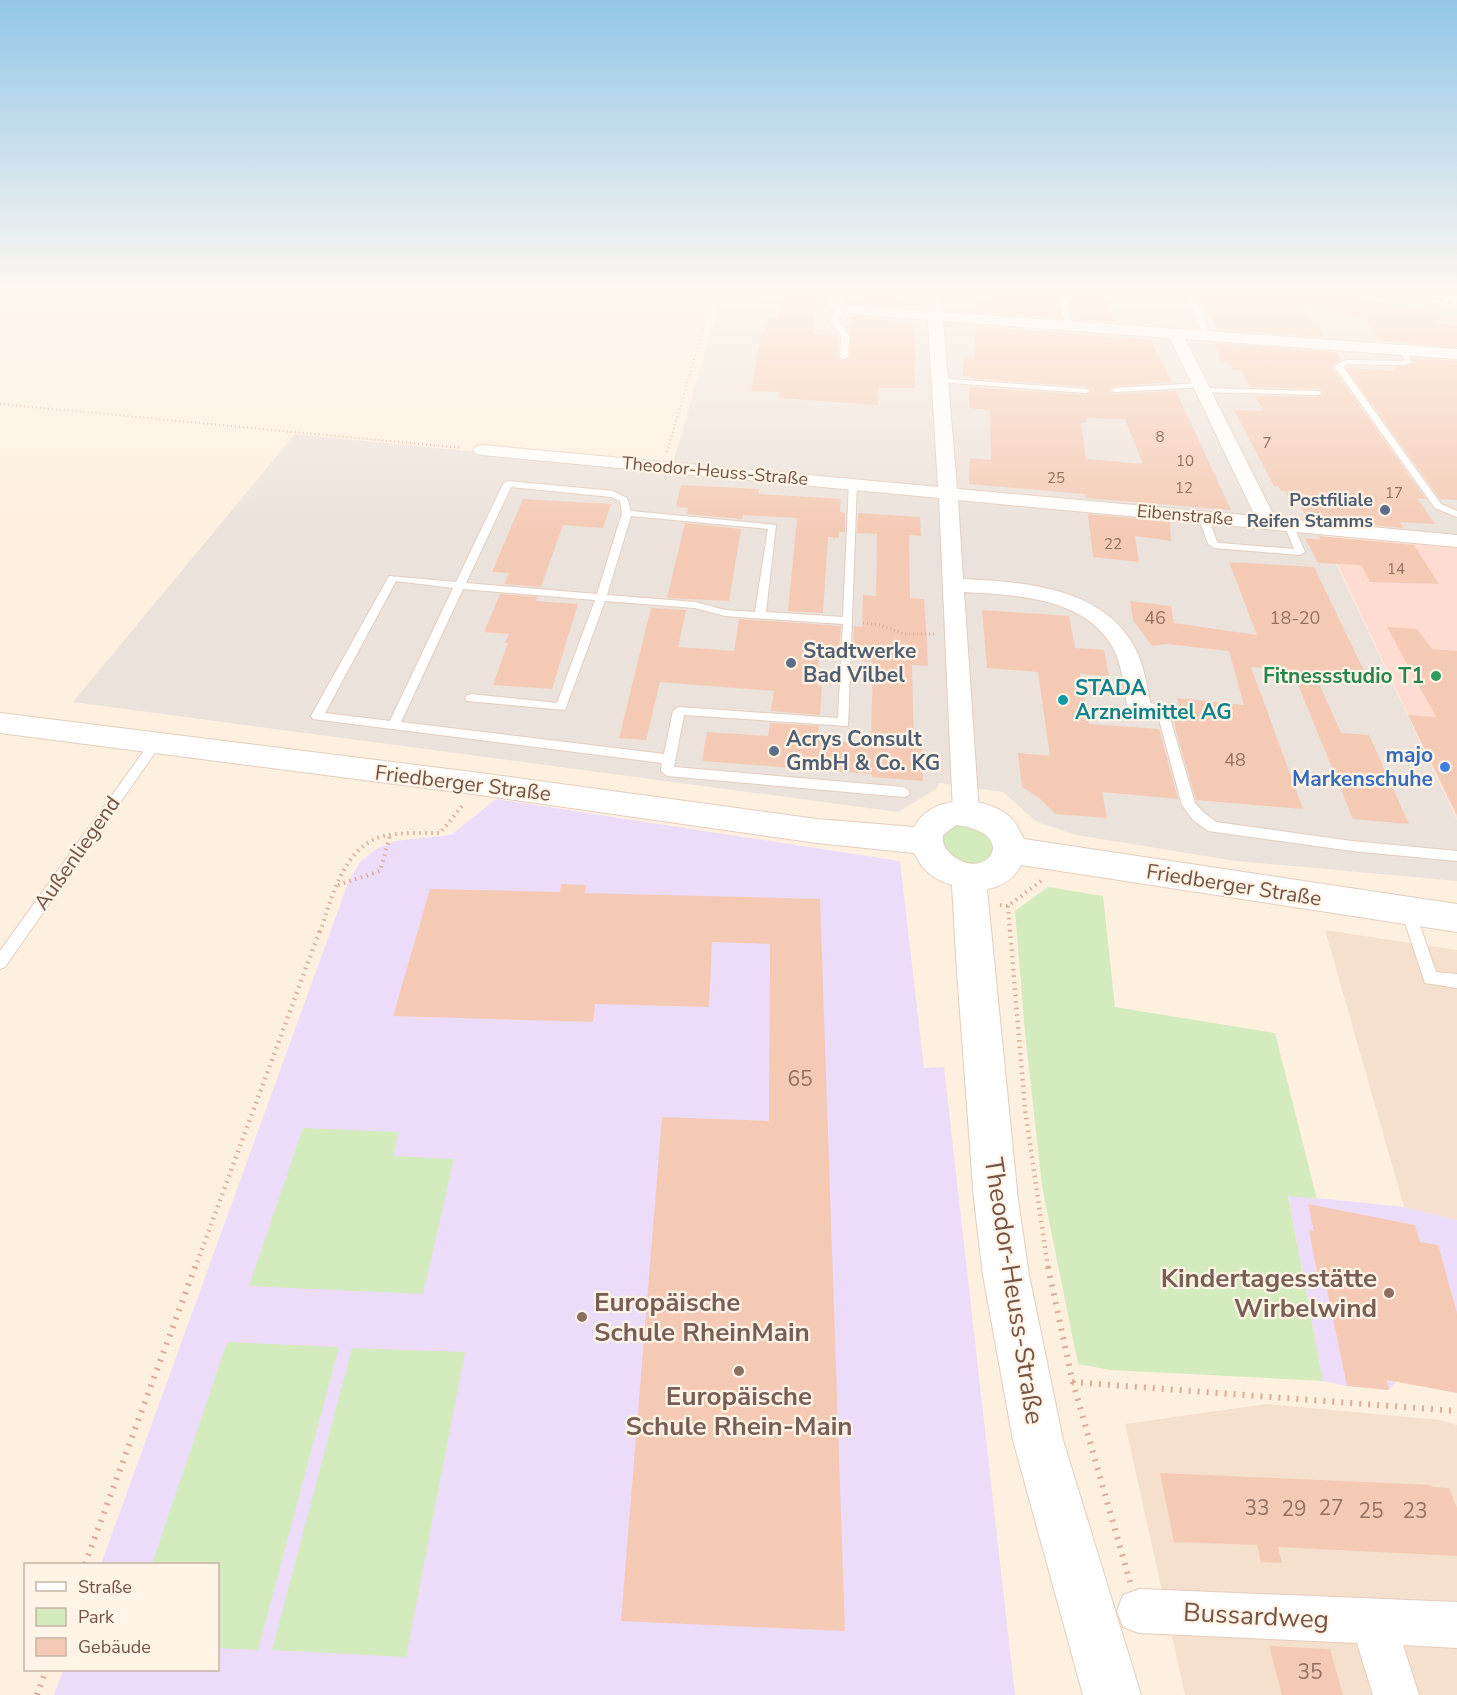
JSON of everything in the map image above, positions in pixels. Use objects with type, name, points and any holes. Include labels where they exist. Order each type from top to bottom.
[{"type":"street","points":[[939,374],[954,585],[966,813]]},
{"type":"street","points":[[1195,374],[1267,522]]},
{"type":"street","name":"Theodor-Heuss-Straße","points":[[482,450],[948,492]]},
{"type":"street","name":"Eibenstraße","points":[[948,492],[1289,524],[1454,546]]},
{"type":"street","points":[[954,585],[1014,589],[1051,596],[1083,609],[1097,618],[1123,647],[1139,706]]},
{"type":"street","name":"Friedberger Straße","points":[[0,723],[480,784],[817,831],[926,841]]},
{"type":"street","points":[[956,813],[966,813],[979,815],[999,827],[1007,836],[1011,850],[1008,860],[1000,870],[982,877],[969,877],[948,870],[939,864],[928,849],[926,841],[932,824],[938,819],[956,813]]},
{"type":"street","name":"Friedberger Straße","points":[[1011,850],[1457,918]]},
{"type":"street","name":"Theodor-Heuss-Straße","points":[[969,877],[975,972],[996,1200],[1008,1287],[1038,1440],[1112,1695]]},
{"type":"street","name":"Bussardweg","points":[[1138,1611],[1457,1625]]},
{"type":"street","points":[[1373,1622],[1396,1695]]},
{"type":"lane","points":[[1344,374],[1438,506],[1457,514]]},
{"type":"lane","points":[[939,380],[1086,391]]},
{"type":"lane","points":[[1115,390],[1201,387],[1318,393]]},
{"type":"lane","points":[[394,725],[508,484],[613,494],[624,500],[627,513],[601,598],[561,707],[471,698]]},
{"type":"lane","points":[[854,484],[844,723],[679,711],[667,771],[904,792]]},
{"type":"lane","points":[[627,513],[773,527],[760,616]]},
{"type":"lane","points":[[1203,516],[1213,543],[1218,546],[1300,552],[1289,524]]},
{"type":"lane","points":[[669,759],[317,716],[393,578],[460,586],[695,605],[725,614],[848,621]]},
{"type":"lane","points":[[1139,706],[1162,708],[1189,805],[1198,816],[1213,827],[1352,846],[1457,856]]},
{"type":"lane","name":"Außenliegend","points":[[0,963],[155,744]]},
{"type":"lane","points":[[1408,911],[1430,978],[1457,981]]},
{"type":"path","points":[[663,466],[690,374]]},
{"type":"path","points":[[0,404],[482,450]]},
{"type":"path","points":[[848,621],[875,624],[904,634],[956,635]]},
{"type":"path","points":[[85,1563],[338,885],[358,851],[370,841],[390,835],[440,833],[480,784]]},
{"type":"path","points":[[338,885],[380,871],[390,835]]},
{"type":"path","points":[[1008,906],[1014,1008],[1044,1248],[1072,1382],[1138,1611]]},
{"type":"path","points":[[1072,1382],[1457,1411]]},
{"type":"path","points":[[37,1695],[46,1671]]},
{"type":"shaded area","points":[[699,374],[1457,374],[1457,534],[1317,523],[1457,820],[1457,881],[1236,861],[1076,835],[1037,822],[1003,792],[939,783],[936,789],[898,812],[73,702],[295,434],[671,471]]},
{"type":"shaded area","points":[[1357,539],[1457,548],[1457,819],[1326,540]]},
{"type":"shaded area","name":"Europäische Schule RheinMain","points":[[496,799],[900,861],[924,1068],[944,1067],[1015,1695],[54,1695],[63,1671],[219,1671],[219,1563],[101,1563],[348,883],[360,862],[376,849],[395,841],[451,835]]},
{"type":"shaded area","points":[[1325,930],[1457,950],[1457,1220],[1404,1207]]},
{"type":"shaded area","name":"Kindertagesstätte Wirbelwind","points":[[1288,1195],[1404,1207],[1457,1220],[1457,1393],[1397,1381],[1389,1390],[1323,1381]]},
{"type":"shaded area","points":[[1266,1404],[1440,1420],[1457,1425],[1457,1695],[1185,1695],[1125,1424]]},
{"type":"green space","points":[[960,824],[976,826],[993,841],[989,857],[980,864],[968,864],[956,859],[947,851],[943,841],[946,831]]},
{"type":"green space","points":[[1048,887],[1103,896],[1115,1007],[1275,1033],[1317,1199],[1288,1196],[1323,1381],[1110,1370],[1078,1364],[1042,1186],[1025,1033],[1015,911]]},
{"type":"green space","points":[[303,1128],[399,1132],[393,1156],[454,1159],[423,1294],[249,1286]]},
{"type":"green space","points":[[227,1342],[339,1347],[258,1650],[219,1648],[219,1563],[152,1563]]},
{"type":"green space","points":[[352,1348],[465,1352],[406,1657],[272,1650]]},
{"type":"building","points":[[754,374],[914,374],[915,388],[878,388],[878,405],[779,398],[780,392],[751,391]]},
{"type":"building","points":[[963,374],[1168,374],[1172,382],[1115,386],[1109,391],[1115,394],[1176,391],[1231,510],[1086,498],[1085,494],[969,484],[970,458],[991,460],[990,410],[969,408],[969,387],[1086,395],[1092,392],[1086,387],[963,376]],"holes":[[[1086,418],[1125,419],[1143,464],[1086,459],[1081,422],[1087,423]]]},
{"type":"building","points":[[1243,374],[1337,374],[1426,499],[1417,498],[1435,524],[1400,522],[1403,528],[1308,519],[1296,499],[1289,499],[1285,491],[1274,486],[1234,410],[1264,411],[1255,396],[1318,397],[1324,392],[1318,389],[1250,387]]},
{"type":"building","points":[[1350,374],[1457,374],[1457,500],[1440,499]]},
{"type":"building","points":[[681,485],[759,489],[758,494],[841,499],[840,512],[845,513],[845,532],[839,532],[839,538],[828,537],[823,613],[788,611],[797,518],[743,515],[742,519],[687,514],[688,508],[676,507]]},
{"type":"building","points":[[523,499],[611,504],[603,528],[563,525],[541,587],[504,584],[509,573],[492,572]]},
{"type":"building","points":[[858,513],[920,517],[921,536],[909,535],[910,598],[924,599],[927,641],[928,666],[912,665],[914,748],[922,749],[923,781],[872,777],[872,774],[702,761],[707,732],[768,736],[770,723],[819,726],[818,740],[871,744],[873,662],[860,661],[861,651],[853,650],[854,626],[862,627],[863,595],[876,596],[877,534],[857,533]]},
{"type":"building","points":[[1088,514],[1170,522],[1171,541],[1135,536],[1139,562],[1093,557]]},
{"type":"building","points":[[685,523],[741,529],[729,601],[667,598]]},
{"type":"building","points":[[1319,536],[1414,545],[1439,584],[1370,582],[1361,565],[1318,563],[1305,538],[1321,540]]},
{"type":"building","points":[[1229,562],[1314,567],[1366,675],[1314,672],[1341,733],[1369,735],[1409,824],[1353,819],[1292,670],[1251,667],[1303,809],[1196,800],[1176,731],[1174,718],[1183,718],[1177,698],[1244,705],[1229,651],[1166,644],[1152,646],[1133,620],[1130,601],[1171,606],[1174,623],[1257,635]]},
{"type":"building","points":[[500,594],[537,597],[536,601],[578,604],[552,689],[493,685],[509,634],[484,632]]},
{"type":"building","points":[[651,608],[686,610],[678,647],[734,651],[739,619],[841,626],[839,649],[819,648],[817,685],[822,686],[820,715],[771,711],[774,691],[660,682],[646,740],[619,738]]},
{"type":"building","name":"STADA Arzneimittel AG","points":[[982,610],[1069,616],[1075,648],[1104,650],[1109,676],[1080,674],[1089,724],[1159,729],[1178,799],[1102,792],[1107,818],[1056,814],[1038,797],[1022,787],[1018,753],[1050,756],[1038,672],[987,668]]},
{"type":"building","points":[[1387,627],[1417,629],[1432,649],[1457,651],[1457,815],[1408,715],[1436,717]]},
{"type":"building","name":"Europäische Schule Rhein-Main","points":[[561,884],[586,885],[585,893],[820,899],[845,1631],[621,1621],[662,1117],[769,1121],[770,944],[712,942],[709,1007],[595,1004],[593,1022],[393,1016],[430,889],[560,892]]},
{"type":"building","name":"Kindertagesstätte Wirbelwind","points":[[1308,1204],[1415,1225],[1420,1242],[1438,1245],[1457,1313],[1457,1393],[1387,1380],[1389,1390],[1347,1386],[1326,1285],[1319,1283],[1309,1230],[1314,1231]]},
{"type":"building","points":[[1160,1473],[1431,1485],[1432,1487],[1449,1488],[1457,1508],[1457,1556],[1278,1547],[1282,1563],[1261,1562],[1257,1545],[1174,1542]]},
{"type":"building","points":[[1269,1646],[1330,1649],[1343,1695],[1282,1695]]},
{"type":"place","name":"Postfiliale Reifen Stamms","points":[[1385,510]]},
{"type":"place","name":"Stadtwerke Bad Vilbel","points":[[791,663]]},
{"type":"place","name":"Fitnessstudio T1","points":[[1436,676]]},
{"type":"place","name":"STADA Arzneimittel AG","points":[[1063,700]]},
{"type":"place","name":"Acrys Consult GmbH & Co. KG","points":[[774,751]]},
{"type":"place","name":"majo Markenschuhe","points":[[1445,767]]},
{"type":"place","name":"Kindertagesstätte Wirbelwind","points":[[1389,1293]]},
{"type":"place","name":"Europäische Schule RheinMain","points":[[582,1317]]},
{"type":"place","name":"Europäische Schule Rhein-Main","points":[[739,1371]]}]
